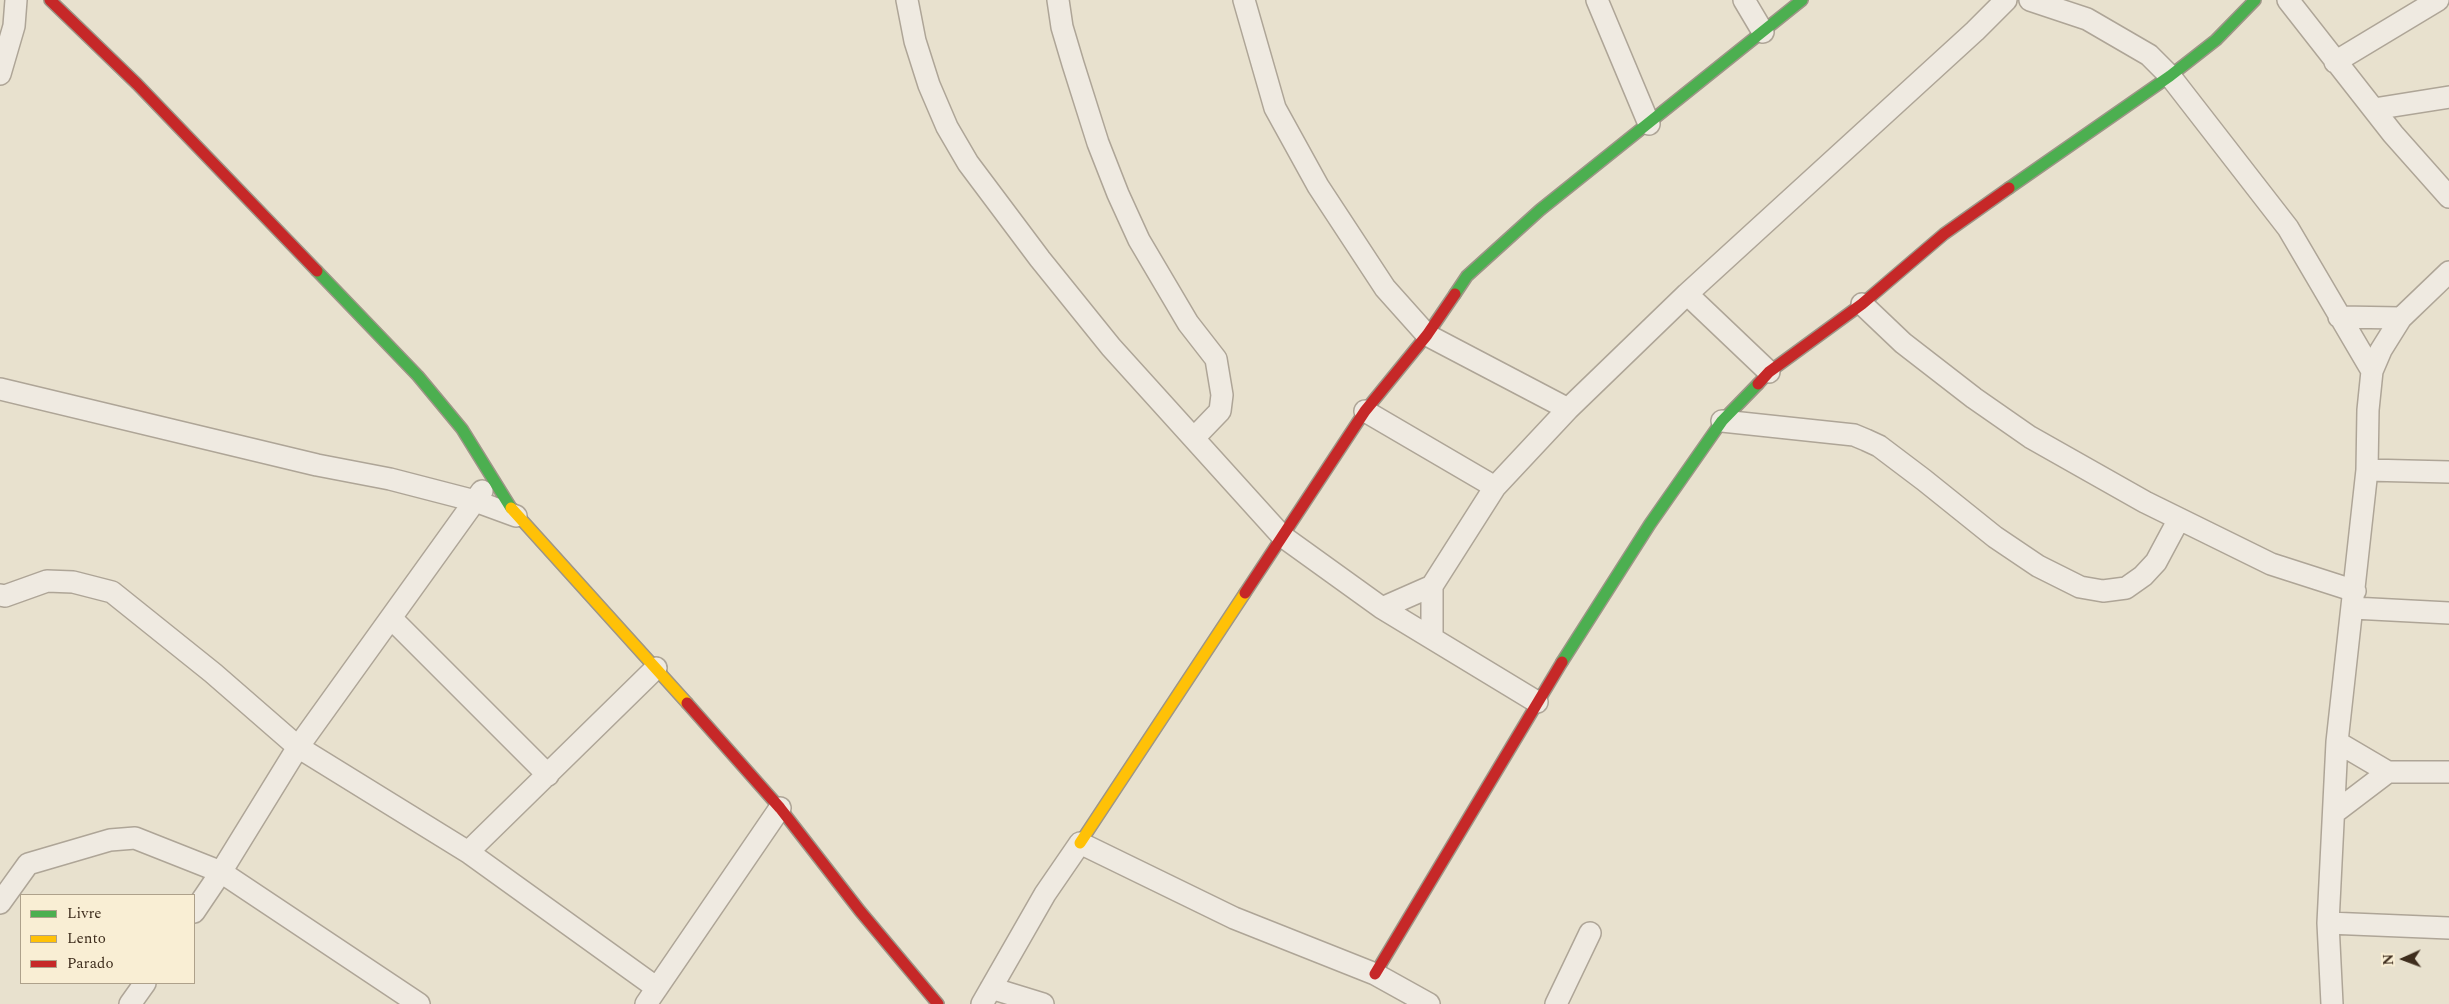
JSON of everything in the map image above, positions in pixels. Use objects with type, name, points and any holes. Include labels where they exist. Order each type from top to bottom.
[{"type":"street","points":[[0,74],[14,26],[16,0]]},
{"type":"street","points":[[50,0],[137,84],[418,376],[462,429],[516,516],[656,668],[780,808],[860,911],[938,1004]]},
{"type":"street","points":[[907,0],[915,41],[929,85],[947,127],[968,163],[1040,259],[1111,347],[1282,536],[1382,608],[1432,636],[1537,702]]},
{"type":"street","points":[[1058,0],[1062,27],[1084,99],[1098,143],[1118,194],[1139,240],[1188,324],[1216,359],[1222,395],[1220,411],[1194,438]]},
{"type":"street","points":[[1244,0],[1275,108],[1318,186],[1385,288],[1427,335],[1568,409]]},
{"type":"street","points":[[1596,0],[1649,124]]},
{"type":"street","points":[[1744,0],[1763,32]]},
{"type":"street","points":[[1043,1004],[987,996],[1045,894],[1365,411],[1427,335],[1467,276],[1540,210],[1802,0]]},
{"type":"street","points":[[1432,636],[1432,586],[1495,487],[1568,409],[1686,294],[1975,31],[2006,0]]},
{"type":"street","points":[[2030,0],[2087,19],[2149,55],[2170,76],[2288,228],[2339,318],[2372,371]]},
{"type":"street","points":[[1375,974],[1537,702],[1650,524],[1722,421],[1770,372],[1862,304],[1944,234],[2170,76],[2216,40],[2255,0]]},
{"type":"street","points":[[2288,0],[2393,134],[2449,198]]},
{"type":"street","points":[[2335,62],[2438,0]]},
{"type":"street","points":[[2374,108],[2449,98]]},
{"type":"street","points":[[2332,1004],[2328,922],[2338,742],[2367,470],[2368,410],[2372,371],[2381,350],[2401,318],[2449,272]]},
{"type":"street","points":[[1686,294],[1770,372]]},
{"type":"street","points":[[1862,304],[1903,343],[1974,398],[2030,437],[2179,519],[2271,564],[2354,600],[2449,613]]},
{"type":"street","points":[[2339,318],[2401,318]]},
{"type":"street","points":[[0,389],[289,458],[390,479],[475,501],[516,516]]},
{"type":"street","points":[[1365,411],[1495,487]]},
{"type":"street","points":[[1722,421],[1854,435],[1879,446],[1995,536],[2038,566],[2080,588],[2103,591],[2126,588],[2143,576],[2156,562],[2179,519]]},
{"type":"street","points":[[2367,470],[2449,472]]},
{"type":"street","points":[[195,911],[222,872],[298,747],[492,476]]},
{"type":"street","points":[[0,595],[5,596],[47,581],[73,582],[112,592],[213,673],[298,747],[468,852],[652,996],[780,808]]},
{"type":"street","points":[[1382,608],[1432,586]]},
{"type":"street","points":[[391,618],[548,775]]},
{"type":"street","points":[[468,852],[656,668]]},
{"type":"street","points":[[2338,742],[2388,772],[2449,772]]},
{"type":"street","points":[[2334,813],[2388,772]]},
{"type":"street","points":[[0,903],[28,864],[110,840],[135,838],[222,872],[419,1004]]},
{"type":"street","points":[[1080,843],[1234,918],[1375,974],[1428,1004]]},
{"type":"street","points":[[2328,922],[2449,928]]},
{"type":"street","points":[[1556,1004],[1590,933]]},
{"type":"street","points":[[130,1004],[144,984]]},
{"type":"traffic: fast","points":[[1455,294],[1467,276],[1540,210],[1802,0]]},
{"type":"traffic: fast","points":[[2009,188],[2170,76],[2216,40],[2255,0]]},
{"type":"traffic: fast","points":[[317,271],[418,376],[462,429],[511,508]]},
{"type":"traffic: fast","points":[[1562,662],[1650,524],[1722,421],[1758,384]]},
{"type":"traffic: slow","points":[[511,508],[687,703]]},
{"type":"traffic: slow","points":[[1080,843],[1245,593]]},
{"type":"traffic: jam","points":[[50,0],[137,84],[317,271]]},
{"type":"traffic: jam","points":[[1758,384],[1769,372],[1862,304],[1944,234],[2009,188]]},
{"type":"traffic: jam","points":[[1245,593],[1365,411],[1427,335],[1455,294]]},
{"type":"traffic: jam","points":[[1375,974],[1562,662]]},
{"type":"traffic: jam","points":[[687,703],[780,808],[860,911],[938,1004]]}]
